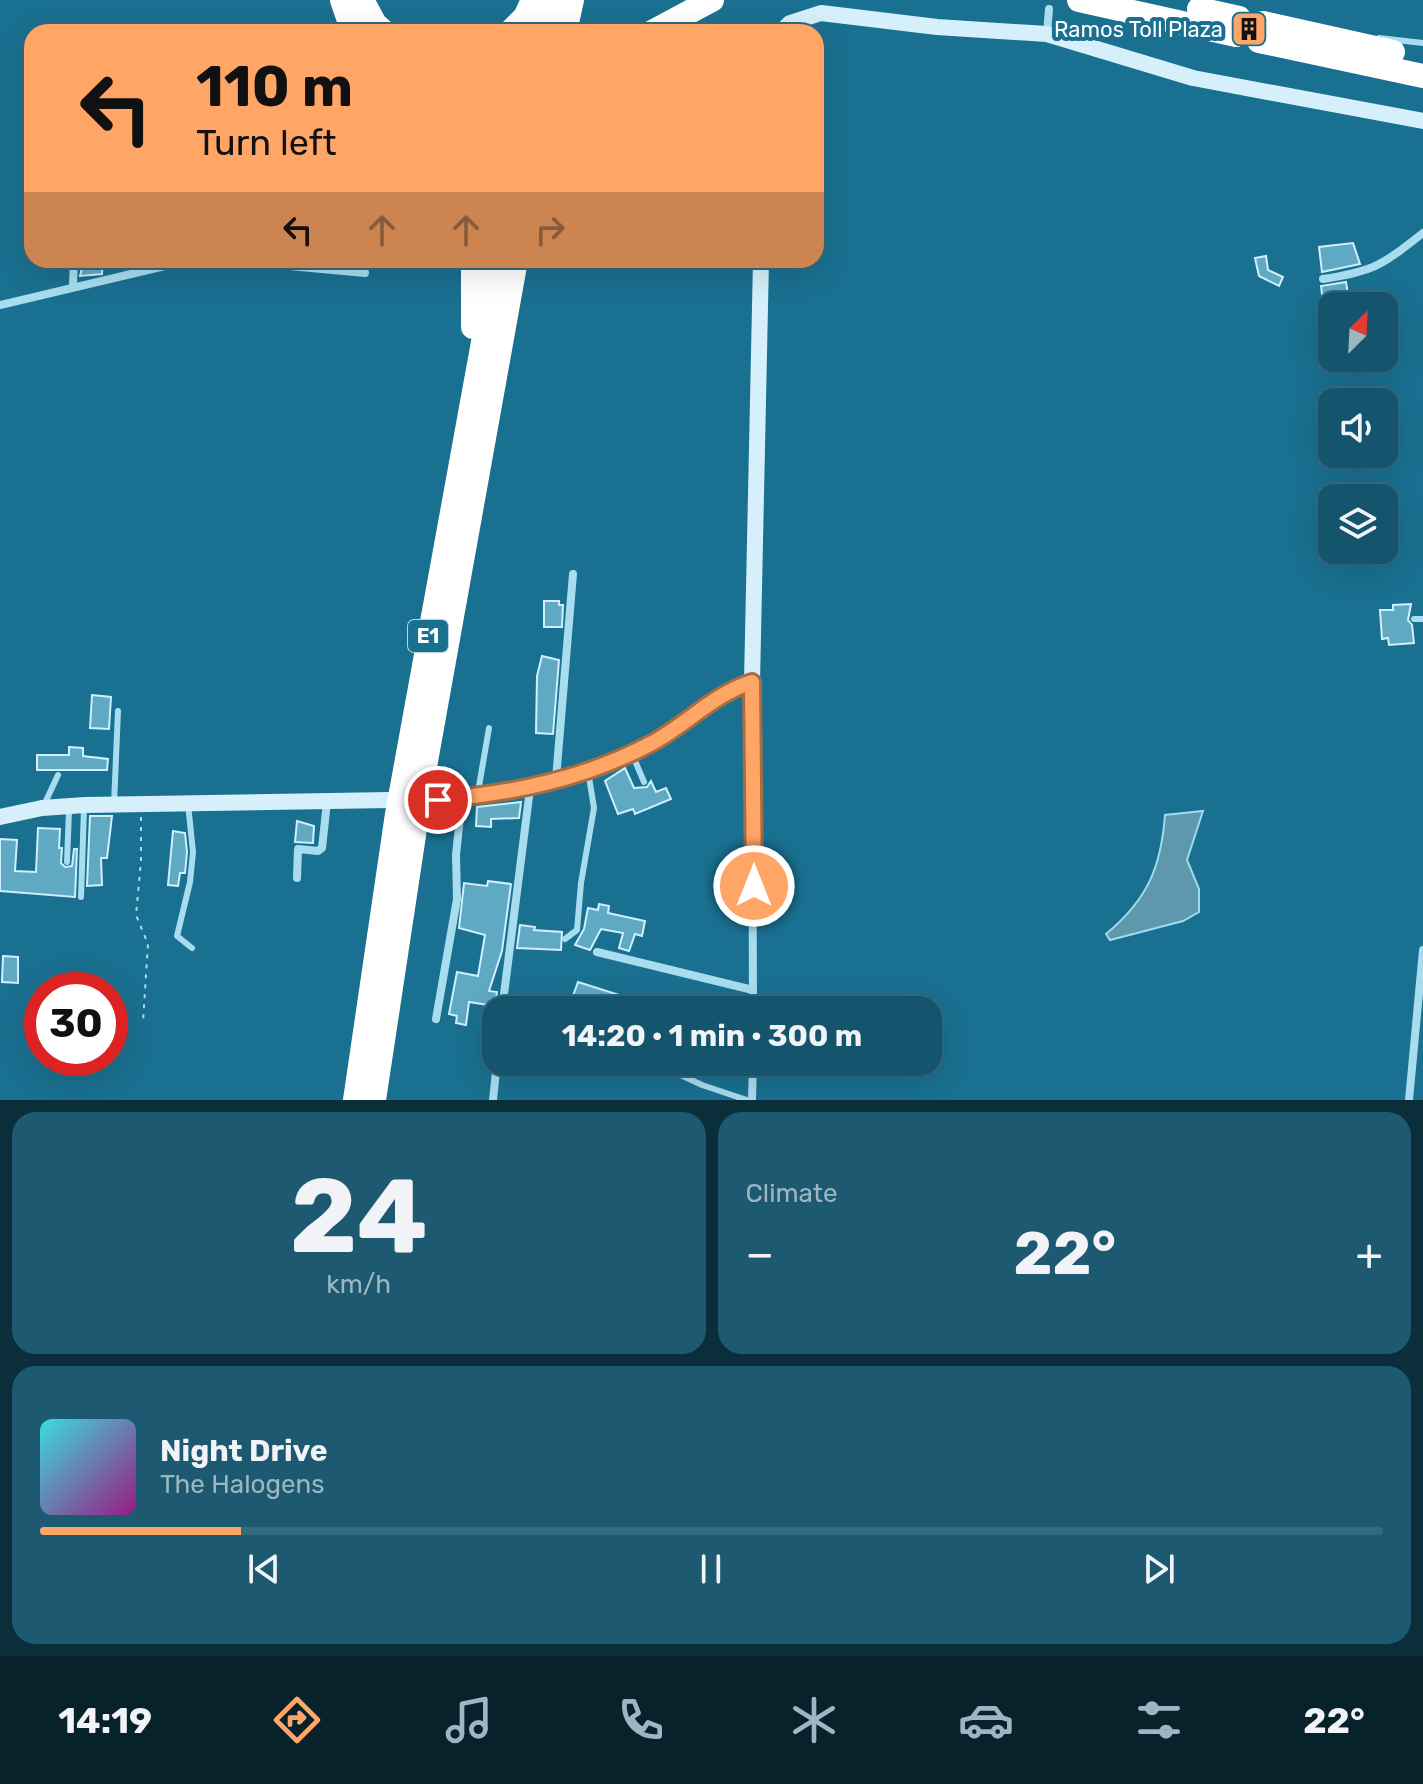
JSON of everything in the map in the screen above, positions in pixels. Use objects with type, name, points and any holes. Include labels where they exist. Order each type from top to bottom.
[{"type":"highway","points":[[342,0],[350,24]]},
{"type":"highway","points":[[362,0],[375,24]]},
{"type":"highway","points":[[518,24],[533,0]]},
{"type":"highway","points":[[546,24],[551,0]]},
{"type":"highway","points":[[567,24],[572,0]]},
{"type":"highway","points":[[667,24],[712,0]]},
{"type":"highway","points":[[1079,0],[1249,29],[1329,47],[1423,76]]},
{"type":"highway","points":[[1154,0],[1249,29]]},
{"type":"highway","points":[[1329,47],[1423,59]]},
{"type":"highway","points":[[473,268],[473,359],[476,381]]},
{"type":"highway","name":"E1","points":[[355,1100],[397,814],[476,381],[512,268]]},
{"type":"highway","name":"E1","points":[[374,1100],[421,789],[512,268]]},
{"type":"street","points":[[1047,34],[1049,9]]},
{"type":"street","points":[[789,24],[821,13],[937,27],[1047,34],[1193,78],[1423,121]]},
{"type":"street","points":[[1323,279],[1360,273],[1382,265],[1423,233]]},
{"type":"street","points":[[73,285],[74,268]]},
{"type":"street","points":[[0,305],[73,285],[104,282],[159,268]]},
{"type":"street","points":[[311,268],[365,273]]},
{"type":"street","points":[[753,996],[752,682],[761,268]]},
{"type":"street","points":[[556,780],[573,574]]},
{"type":"street","points":[[438,800],[530,789],[588,771],[655,742],[723,694],[752,682]]},
{"type":"street","points":[[504,996],[530,789]]},
{"type":"street","points":[[436,1019],[457,899],[456,855],[470,797]]},
{"type":"street","points":[[0,817],[42,808],[77,805],[390,800]]},
{"type":"street","points":[[297,878],[298,849],[318,851],[322,848],[327,801]]},
{"type":"street","points":[[1409,1100],[1423,950]]},
{"type":"street","points":[[597,952],[753,990]]},
{"type":"street","points":[[493,1100],[496,1076]]},
{"type":"street","points":[[750,1100],[752,1076]]},
{"type":"lane","points":[[1329,47],[1391,38],[1423,43]]},
{"type":"lane","points":[[1414,619],[1423,619]]},
{"type":"lane","points":[[114,804],[118,711]]},
{"type":"lane","points":[[470,797],[489,728]]},
{"type":"lane","points":[[631,753],[644,782]]},
{"type":"lane","points":[[565,939],[577,930],[581,883],[594,808],[588,771]]},
{"type":"lane","points":[[42,808],[58,775]]},
{"type":"lane","points":[[188,804],[193,852],[190,882],[177,936],[192,948]]},
{"type":"lane","points":[[67,862],[77,805]]},
{"type":"lane","points":[[77,805],[81,897]]},
{"type":"lane","points":[[683,1076],[750,1100]]},
{"type":"path","points":[[140,804],[141,861],[136,915],[148,944],[143,1022]]},
{"type":"water","points":[[1203,811],[1187,860],[1199,889],[1199,912],[1183,921],[1110,940],[1106,934],[1132,909],[1149,882],[1160,851],[1165,815]]},
{"type":"building","points":[[1353,243],[1360,264],[1322,272],[1319,247]]},
{"type":"building","points":[[1266,256],[1268,270],[1283,277],[1279,286],[1259,276],[1255,258]]},
{"type":"building","points":[[82,268],[102,268],[102,274],[80,276]]},
{"type":"building","points":[[1346,282],[1348,292],[1322,292],[1321,286]]},
{"type":"building","points":[[544,601],[559,601],[559,605],[563,605],[562,627],[544,627]]},
{"type":"building","points":[[1411,604],[1408,620],[1412,625],[1414,643],[1389,645],[1388,638],[1382,639],[1380,610],[1393,610],[1393,605]]},
{"type":"building","points":[[542,656],[559,660],[553,734],[536,733],[537,676]]},
{"type":"building","points":[[92,695],[111,697],[109,729],[90,728]]},
{"type":"building","points":[[69,747],[83,748],[83,756],[108,759],[107,770],[37,770],[37,755],[69,755]]},
{"type":"building","points":[[625,768],[634,788],[647,787],[651,781],[656,792],[666,788],[671,799],[635,814],[633,809],[618,814],[605,781]]},
{"type":"building","points":[[521,802],[519,818],[491,819],[491,827],[476,826],[477,807]]},
{"type":"building","points":[[90,816],[112,816],[107,858],[101,858],[102,885],[87,886]]},
{"type":"building","points":[[297,821],[314,826],[313,843],[295,842]]},
{"type":"building","points":[[38,828],[60,829],[59,848],[62,848],[61,863],[65,867],[72,866],[74,849],[77,849],[75,897],[0,891],[0,839],[17,840],[15,871],[36,872]]},
{"type":"building","points":[[173,831],[185,833],[187,852],[185,873],[180,873],[178,886],[168,885]]},
{"type":"building","points":[[488,881],[511,884],[502,951],[489,991],[497,992],[496,996],[482,996],[482,1004],[469,1002],[466,1025],[456,1023],[457,1016],[449,1014],[457,972],[478,976],[485,935],[459,928],[464,883],[487,886]]},
{"type":"building","points":[[599,904],[609,906],[608,913],[645,921],[642,936],[635,934],[629,951],[619,948],[623,933],[601,929],[590,950],[575,945],[584,929],[588,908],[598,910]]},
{"type":"building","points":[[520,925],[535,927],[534,930],[562,932],[561,950],[517,948]]},
{"type":"building","points":[[3,956],[18,957],[18,983],[2,982]]},
{"type":"building","points":[[578,982],[619,995],[619,996],[573,996]]},
{"type":"place","name":"Ramos Toll Plaza","points":[[1249,29]]},
{"type":"route","points":[[438,800],[530,789],[601,768],[655,742],[723,694],[752,682],[754,886]]}]
